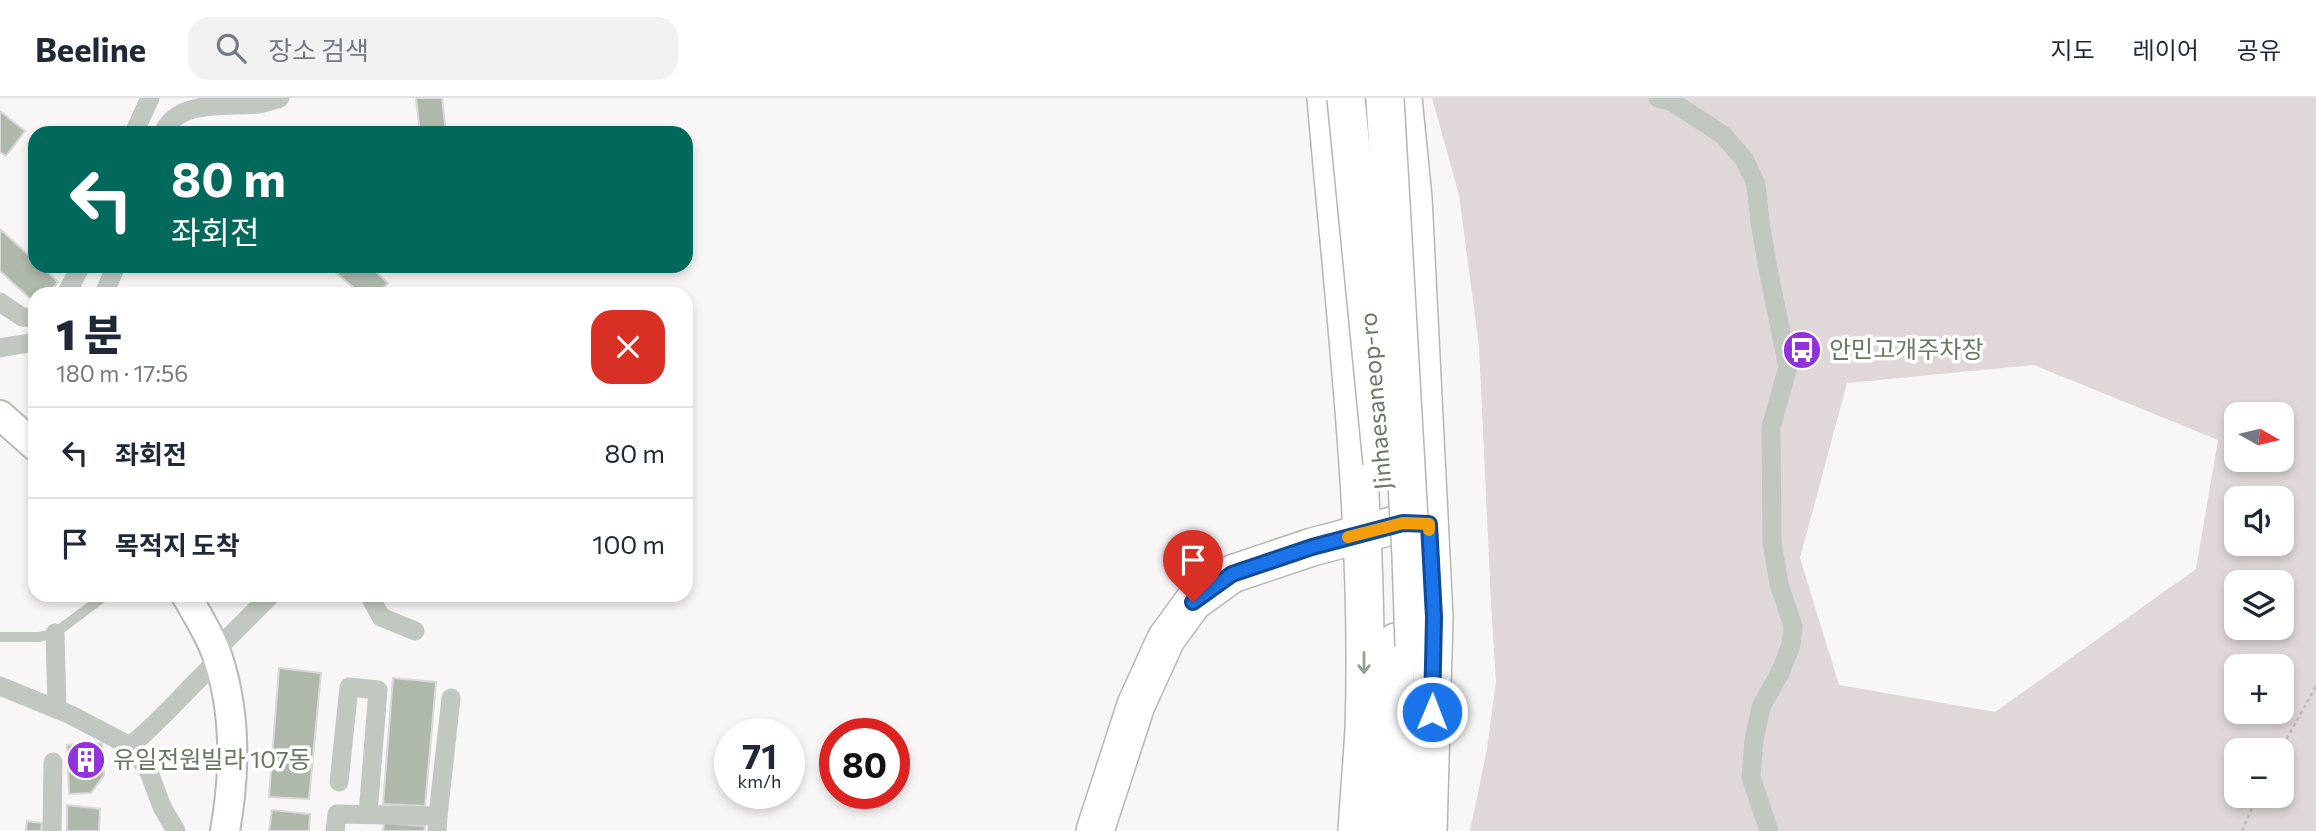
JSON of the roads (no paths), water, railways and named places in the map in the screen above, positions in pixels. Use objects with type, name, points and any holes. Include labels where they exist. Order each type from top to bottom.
[{"type":"highway","points":[[1326,98],[1354,423],[1361,544],[1364,730],[1357,831]]},
{"type":"highway","name":"Jinhaesaneop-ro","points":[[1346,98],[1383,474],[1405,644],[1415,756],[1409,831]]},
{"type":"highway","name":"Jinhaesaneop-ro","points":[[1385,98],[1411,555],[1392,831]]},
{"type":"highway","points":[[1403,98],[1413,198],[1434,617],[1428,831]]},
{"type":"highway","points":[[1112,831],[1144,728],[1174,662],[1210,608],[1311,556],[1348,517],[1358,484]]},
{"type":"highway","points":[[1095,831],[1136,705],[1166,639],[1193,602],[1232,574],[1361,544],[1402,544],[1419,535],[1429,524]]},
{"type":"highway","points":[[1311,556],[1337,570],[1350,586],[1364,619]]},
{"type":"street","points":[[137,126],[150,98]]},
{"type":"street","points":[[168,126],[177,114],[210,107],[260,104],[280,98]]},
{"type":"street","points":[[1658,98],[1671,101],[1723,135],[1744,159],[1756,184],[1768,269],[1788,367],[1771,426],[1772,542],[1779,584],[1793,626],[1790,645],[1780,673],[1761,707],[1754,740],[1751,777],[1769,831]]},
{"type":"street","points":[[0,302],[22,317],[28,317]]},
{"type":"street","points":[[0,348],[28,343]]},
{"type":"street","points":[[0,415],[28,440]]},
{"type":"street","points":[[190,602],[217,655],[228,702],[232,784],[225,831]]},
{"type":"street","points":[[130,746],[157,724],[265,602]]},
{"type":"street","points":[[373,602],[381,617],[415,631]]},
{"type":"street","points":[[55,633],[57,709]]},
{"type":"street","points":[[0,686],[57,709],[130,746],[149,772],[162,807],[176,831]]},
{"type":"street","points":[[339,782],[349,687],[378,690],[368,814]]},
{"type":"street","points":[[335,831],[337,814],[368,814],[437,823],[451,698]]},
{"type":"street","points":[[52,831],[53,762]]},
{"type":"lane","points":[[0,638],[55,633],[97,602]]},
{"type":"place","name":"안민고개주차장","points":[[1802,350]]},
{"type":"place","name":"유일전원빌라 107동","points":[[86,760]]}]
